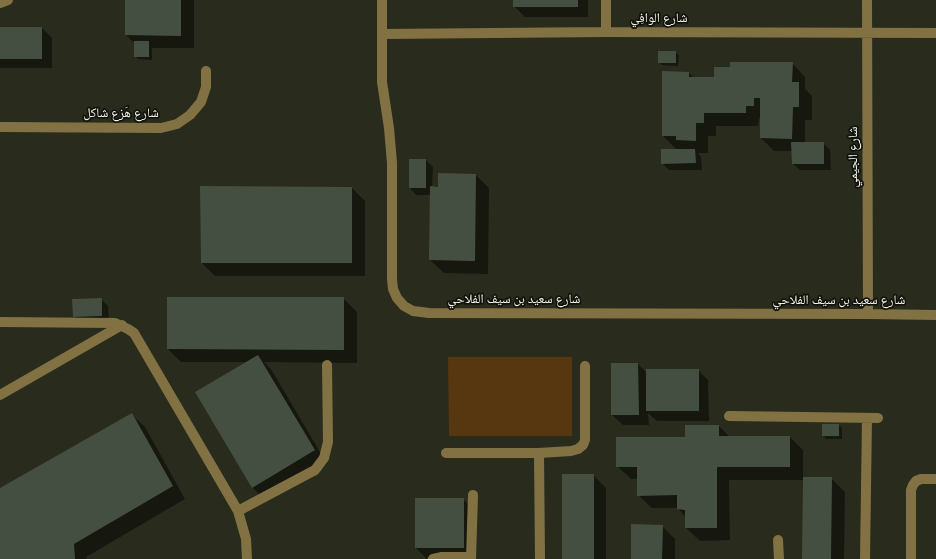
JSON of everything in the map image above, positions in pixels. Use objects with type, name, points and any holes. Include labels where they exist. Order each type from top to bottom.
[{"type":"street","points":[[0,3],[8,0]]},
{"type":"street","name":"شارع سعيد بن سيف الفلاحي","points":[[382,0],[382,82],[389,128],[392,163],[392,279],[397,298],[404,306],[413,310],[429,313],[936,315]]},
{"type":"street","points":[[606,0],[606,32]]},
{"type":"street","name":"شارع الجيمي","points":[[867,0],[868,314]]},
{"type":"street","name":"شارع الوافِي","points":[[382,34],[606,32],[936,33]]},
{"type":"street","name":"شارع هَزع شاكل","points":[[0,127],[161,128],[177,124],[190,115],[200,102],[206,87],[206,71]]},
{"type":"street","points":[[0,322],[115,323],[128,329],[138,339],[238,511],[246,539],[247,559]]},
{"type":"street","points":[[0,395],[122,325]]},
{"type":"street","points":[[238,511],[315,470],[324,458],[328,442],[327,365]]},
{"type":"street","points":[[446,453],[539,453],[571,451],[578,449],[583,445],[585,440],[584,366]]},
{"type":"street","points":[[729,416],[878,418]]},
{"type":"street","points":[[865,559],[867,418]]},
{"type":"street","points":[[539,453],[540,559]]},
{"type":"street","points":[[911,559],[911,490],[916,481],[921,479],[936,479]]},
{"type":"street","points":[[433,559],[442,557],[471,558],[473,495]]},
{"type":"street","points":[[778,540],[779,559]]},
{"type":"shaded area","points":[[448,357],[572,357],[572,436],[449,436]]},
{"type":"building","points":[[125,0],[181,0],[181,36],[125,35]]},
{"type":"building","points":[[513,0],[578,0],[578,7],[513,7]]},
{"type":"building","points":[[0,27],[42,27],[42,59],[0,59]]},
{"type":"building","points":[[134,41],[149,41],[149,57],[134,57]]},
{"type":"building","points":[[658,51],[676,51],[676,63],[658,63]]},
{"type":"building","points":[[730,62],[793,62],[792,82],[799,82],[799,107],[793,107],[792,139],[760,138],[760,98],[754,98],[754,106],[746,106],[746,113],[704,113],[704,123],[696,123],[696,141],[676,140],[676,136],[662,136],[662,71],[689,72],[689,77],[714,77],[714,67],[730,67]]},
{"type":"building","points":[[791,142],[824,142],[824,164],[792,164]]},
{"type":"building","points":[[661,149],[695,149],[696,163],[661,164]]},
{"type":"building","points":[[409,159],[426,159],[426,188],[409,188]]},
{"type":"building","points":[[438,173],[476,174],[475,261],[429,260],[430,186],[438,187]]},
{"type":"building","points":[[200,186],[352,187],[352,263],[201,263]]},
{"type":"building","points":[[167,297],[344,297],[344,350],[167,349]]},
{"type":"building","points":[[102,298],[102,316],[73,317],[72,299]]},
{"type":"building","points":[[258,355],[315,450],[252,488],[195,392]]},
{"type":"building","points":[[611,363],[638,363],[639,415],[611,415]]},
{"type":"building","points":[[646,369],[699,369],[699,411],[646,411]]},
{"type":"building","points":[[132,413],[173,486],[74,544],[75,559],[0,559],[0,488]]},
{"type":"building","points":[[822,424],[839,424],[839,436],[822,436]]},
{"type":"building","points":[[685,425],[719,425],[719,436],[790,436],[790,467],[717,467],[717,528],[685,528],[685,510],[677,509],[677,495],[637,496],[637,467],[616,467],[616,437],[685,437]]},
{"type":"building","points":[[562,474],[594,474],[594,559],[562,559]]},
{"type":"building","points":[[803,477],[832,477],[831,559],[802,559]]},
{"type":"building","points":[[415,498],[464,498],[464,548],[415,548]]},
{"type":"building","points":[[631,524],[663,525],[662,559],[631,559]]}]
